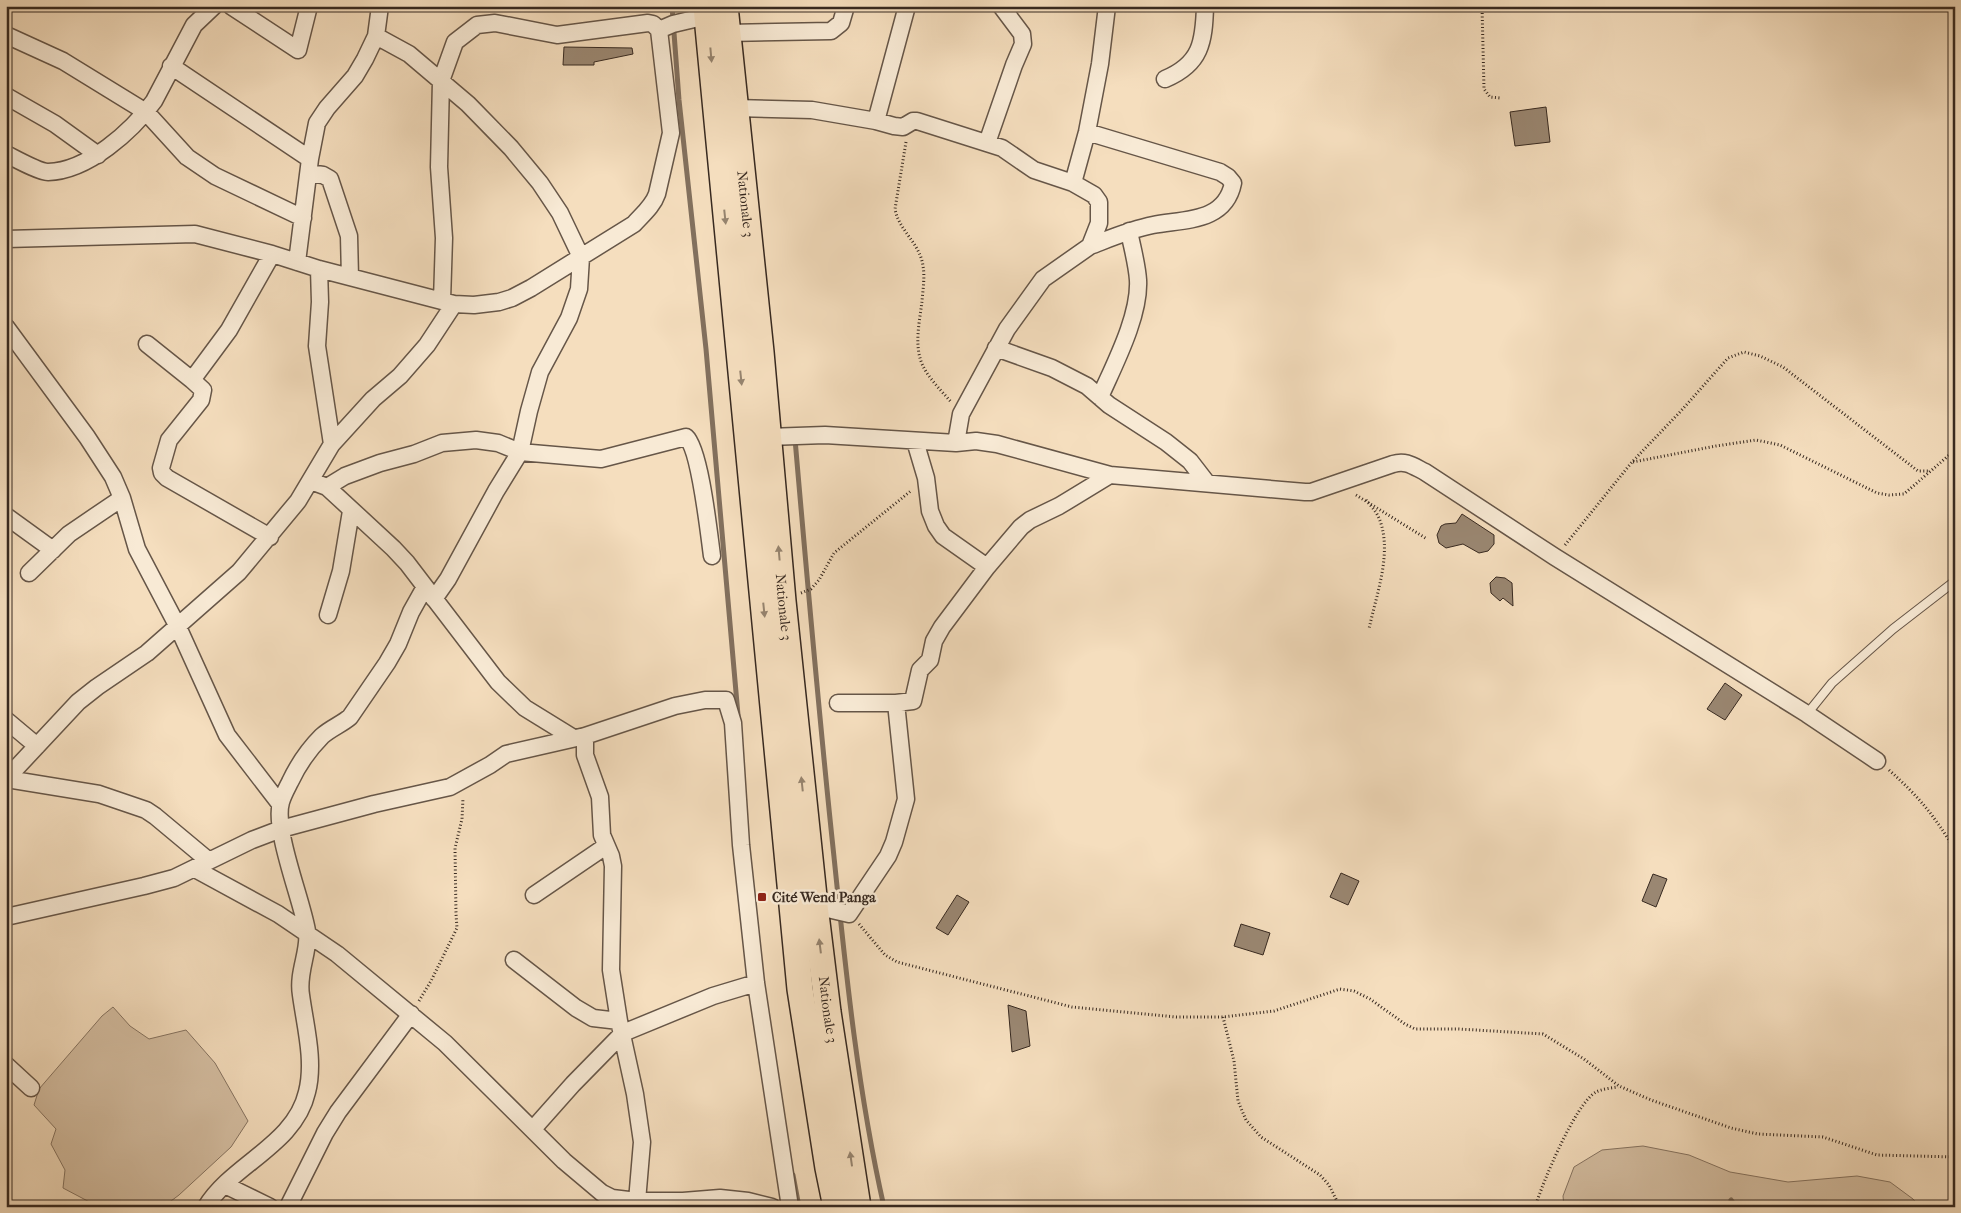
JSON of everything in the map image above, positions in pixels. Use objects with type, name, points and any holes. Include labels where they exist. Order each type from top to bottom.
[{"type":"main road","name":"Nationale 3","points":[[713,10],[727,33],[761,352],[783,601],[816,906],[828,1012],[858,1207]]},
{"type":"main road","points":[[713,10],[800,989],[836,1207]]},
{"type":"street","points":[[6,154],[47,172],[69,168],[98,155],[146,112],[154,101],[194,25],[214,6]]},
{"type":"street","points":[[231,6],[298,50],[310,6]]},
{"type":"street","points":[[297,262],[309,166],[317,123],[327,108],[355,76],[376,36],[380,6]]},
{"type":"street","points":[[727,33],[831,31],[841,23],[846,6]]},
{"type":"street","points":[[876,121],[907,6]]},
{"type":"street","points":[[987,143],[1023,44],[1022,34],[1001,6]]},
{"type":"street","points":[[1073,183],[1087,132],[1100,64],[1107,6]]},
{"type":"street","points":[[1165,79],[1182,70],[1195,57],[1200,48],[1205,6]]},
{"type":"street","points":[[659,30],[713,10]]},
{"type":"street","points":[[6,239],[195,234],[448,302],[474,305],[499,302],[512,298],[634,224],[655,200],[671,132],[659,30],[654,24],[648,23],[556,35],[495,23],[477,25],[455,42],[441,81],[439,166],[448,302],[427,345],[400,376],[373,399],[332,444],[298,501],[239,572],[147,653],[96,687],[78,702],[7,779]]},
{"type":"street","points":[[6,35],[63,60],[146,112],[187,157],[230,184],[303,218]]},
{"type":"street","points":[[206,1207],[225,1185],[288,1127],[298,1112],[307,1092],[310,1050],[300,992],[300,972],[308,933],[281,829],[280,804],[295,770],[303,758],[324,734],[350,717],[387,663],[398,644],[411,612],[430,593],[448,579],[496,491],[520,452],[540,372],[569,318],[579,289],[581,257],[560,213],[540,183],[511,148],[468,104],[409,54],[376,36]]},
{"type":"street","points":[[171,66],[309,166],[330,179],[349,236],[350,277]]},
{"type":"street","points":[[6,96],[55,124],[98,155]]},
{"type":"street","points":[[734,108],[812,110],[903,127],[912,122],[917,122],[987,143],[1012,153],[1034,170],[1073,183],[1094,195],[1099,202],[1099,223],[1090,246]]},
{"type":"street","points":[[956,443],[961,414],[996,348],[1007,329],[1044,279],[1090,246],[1129,231],[1153,225],[1196,220],[1208,215],[1220,206],[1231,193],[1233,183],[1228,176],[1220,172],[1087,132]]},
{"type":"street","points":[[1100,397],[1126,338],[1136,303],[1138,281],[1129,231]]},
{"type":"street","points":[[192,380],[229,330],[272,254]]},
{"type":"street","points":[[320,269],[317,346],[332,444]]},
{"type":"street","points":[[6,327],[87,436],[113,477],[122,498],[138,549],[178,627],[227,735],[280,804]]},
{"type":"street","points":[[147,344],[202,390],[201,400],[168,440],[162,473],[167,478],[270,537]]},
{"type":"street","points":[[996,348],[1052,368],[1087,386],[1190,461],[1207,483]]},
{"type":"street","points":[[768,437],[824,435],[956,443],[976,441],[998,444],[1110,475],[1311,492],[1401,461],[1408,463],[1807,714],[1877,761]]},
{"type":"street","points":[[326,487],[345,476],[442,443],[476,440],[498,443],[520,452],[601,459],[686,437],[692,445],[712,556]]},
{"type":"street","points":[[915,441],[926,478],[930,511],[943,536],[987,567]]},
{"type":"street","points":[[838,703],[896,703],[914,700],[920,670],[930,660],[934,641],[951,613],[1010,539],[1030,520],[1059,506],[1110,475]]},
{"type":"street","points":[[311,481],[326,487],[393,548],[498,682],[525,708],[578,736],[600,797],[602,835],[611,856],[614,877],[611,970],[635,1094],[642,1142],[637,1201]]},
{"type":"street","points":[[29,573],[69,534],[122,498]]},
{"type":"street","points":[[328,615],[341,571],[351,511]]},
{"type":"street","points":[[6,516],[53,550]]},
{"type":"street","points":[[6,917],[174,878],[252,840],[281,829],[374,804],[450,787],[506,754],[578,736],[674,706],[705,700],[726,700],[733,723],[741,845],[756,983],[790,1207]]},
{"type":"street","points":[[816,906],[849,914],[888,856],[894,842],[906,798],[896,703]]},
{"type":"street","points":[[6,720],[37,746]]},
{"type":"street","points":[[7,779],[99,794],[146,810],[155,816],[202,865],[308,933],[337,954],[380,991],[412,1014],[445,1043],[533,1128],[564,1161],[602,1193],[612,1198],[637,1201],[683,1201],[720,1198],[737,1203],[772,1207]]},
{"type":"street","points":[[534,896],[606,846]]},
{"type":"street","points":[[514,960],[576,1008],[593,1018],[621,1027]]},
{"type":"street","points":[[533,1128],[621,1027],[756,983]]},
{"type":"street","points":[[288,1207],[324,1133],[412,1014]]},
{"type":"street","points":[[6,1065],[31,1088]]},
{"type":"street","points":[[225,1185],[270,1207]]},
{"type":"lane","points":[[1807,714],[1832,683],[1893,629],[1955,581]]},
{"type":"path","points":[[1482,6],[1484,88],[1490,97],[1500,98]]},
{"type":"path","points":[[909,124],[894,209],[897,219],[917,247],[923,266],[924,283],[918,338],[920,359],[934,382],[961,414]]},
{"type":"path","points":[[1555,557],[1632,462],[1680,412],[1718,367],[1728,358],[1744,352],[1760,356],[1783,367],[1918,471],[1930,471]]},
{"type":"path","points":[[1632,462],[1756,440],[1780,445],[1877,493],[1904,494],[1955,450]]},
{"type":"path","points":[[783,601],[811,589],[819,580],[834,553],[926,478]]},
{"type":"path","points":[[1350,493],[1366,500],[1427,539]]},
{"type":"path","points":[[1366,500],[1378,515],[1382,528],[1384,548],[1383,565],[1369,629]]},
{"type":"path","points":[[1877,761],[1923,802],[1939,823],[1955,850]]},
{"type":"path","points":[[412,1014],[458,928],[455,848],[462,819],[463,780]]},
{"type":"path","points":[[849,914],[885,955],[897,962],[1072,1007],[1176,1017],[1223,1017],[1288,1007],[1340,988],[1354,991],[1370,999],[1415,1029],[1459,1029],[1543,1034],[1584,1059],[1619,1086],[1651,1100],[1731,1128],[1758,1134],[1823,1137],[1877,1156],[1955,1157]]},
{"type":"path","points":[[1223,1017],[1234,1061],[1238,1102],[1246,1120],[1261,1137],[1320,1175],[1329,1185],[1340,1207]]},
{"type":"path","points":[[1535,1207],[1542,1185],[1564,1139],[1586,1100],[1597,1092],[1619,1086]]},
{"type":"shaded area","points":[[113,1007],[130,1026],[149,1039],[186,1030],[215,1063],[248,1121],[231,1147],[179,1195],[163,1207],[99,1207],[63,1188],[65,1170],[51,1144],[56,1129],[34,1105],[39,1089],[102,1016]]},
{"type":"shaded area","points":[[1643,1146],[1689,1155],[1730,1172],[1788,1182],[1857,1176],[1890,1182],[1913,1199],[1920,1207],[1564,1207],[1563,1196],[1574,1167],[1602,1150]]},
{"type":"building","points":[[564,47],[632,48],[633,54],[594,62],[594,65],[563,65]]},
{"type":"building","points":[[1546,107],[1550,142],[1515,146],[1510,112]]},
{"type":"building","points":[[1462,514],[1494,535],[1494,544],[1488,551],[1479,553],[1463,544],[1446,548],[1439,543],[1437,535],[1441,526],[1456,523]]},
{"type":"building","points":[[1496,577],[1505,578],[1512,583],[1513,606],[1503,598],[1500,601],[1491,593],[1490,583]]},
{"type":"building","points":[[1725,683],[1742,695],[1725,720],[1707,709]]},
{"type":"building","points":[[1341,873],[1359,881],[1348,905],[1330,897]]},
{"type":"building","points":[[1653,874],[1667,879],[1656,907],[1642,901]]},
{"type":"building","points":[[957,895],[969,902],[948,935],[936,928]]},
{"type":"building","points":[[1241,924],[1270,933],[1263,955],[1234,946]]},
{"type":"building","points":[[1008,1005],[1026,1011],[1030,1046],[1012,1052]]},
{"type":"waterway","points":[[672,6],[679,100],[706,349],[738,715]]},
{"type":"waterway","points":[[795,439],[823,752],[848,989],[867,1120],[884,1207]]},
{"type":"waterway","points":[[793,1175],[799,1207]]},
{"type":"waterway","points":[[1731,1200],[1736,1207]]},
{"type":"place","name":"Cité Wend Panga","points":[[762,897]]}]
